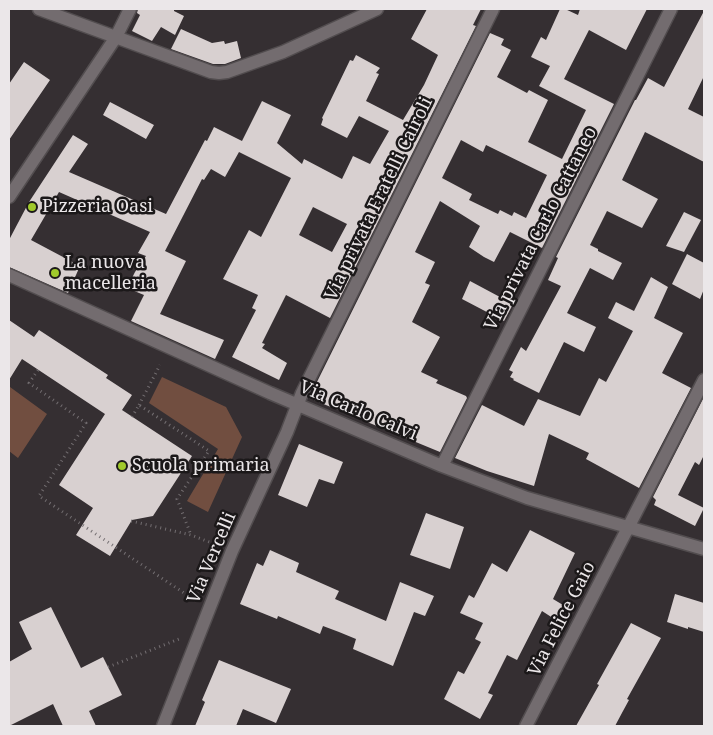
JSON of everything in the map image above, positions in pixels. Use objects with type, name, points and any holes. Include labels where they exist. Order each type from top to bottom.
[{"type":"street","points":[[39,9],[211,72],[219,73],[228,72],[283,52],[378,9]]},
{"type":"street","points":[[9,197],[116,37],[130,9]]},
{"type":"street","name":"Via privata Fratelli Cairoli","points":[[297,405],[493,9]]},
{"type":"street","name":"Via privata Carlo Cattaneo","points":[[442,466],[671,9]]},
{"type":"street","name":"Via Carlo Calvi","points":[[9,274],[297,405],[442,466],[527,498],[704,549]]},
{"type":"street","name":"Via Felice Gaio","points":[[526,726],[704,380]]},
{"type":"street","name":"Via Vercelli","points":[[163,726],[232,551],[297,405]]},
{"type":"path","points":[[132,417],[160,365]]},
{"type":"path","points":[[38,370],[29,383],[86,423],[38,496],[209,609]]},
{"type":"path","points":[[139,405],[208,451],[178,499],[191,535]]},
{"type":"path","points":[[131,521],[191,535],[232,551]]},
{"type":"path","points":[[108,667],[200,630]]},
{"type":"shaded area","points":[[162,377],[226,407],[242,437],[208,512],[187,501],[218,449],[149,403]]},
{"type":"shaded area","points":[[10,387],[47,414],[18,458],[9,451]]},
{"type":"building","points":[[138,9],[174,9],[174,11],[184,16],[175,35],[161,27],[152,41],[132,31],[140,15],[137,13]]},
{"type":"building","points":[[427,9],[481,9],[473,25],[476,26],[330,318],[286,295],[262,343],[265,344],[262,348],[287,363],[279,380],[232,357],[256,310],[252,308],[258,295],[223,279],[249,230],[261,237],[291,178],[239,152],[225,177],[211,169],[204,180],[202,179],[165,251],[186,261],[160,314],[224,340],[215,359],[131,321],[144,295],[127,288],[146,256],[138,253],[150,232],[59,192],[31,240],[80,266],[68,293],[9,267],[9,240],[29,202],[73,135],[88,144],[69,172],[166,214],[205,140],[207,141],[214,127],[242,141],[262,101],[291,115],[277,143],[302,164],[304,159],[342,179],[353,156],[370,164],[389,131],[359,116],[347,138],[321,125],[322,118],[350,60],[353,61],[356,55],[380,68],[376,73],[379,74],[366,101],[403,120],[424,85],[438,55],[411,39]],"holes":[[[313,207],[347,224],[332,252],[299,235]]]},
{"type":"building","points":[[560,9],[565,9],[578,15],[580,9],[647,9],[626,50],[589,30],[564,79],[614,104],[542,248],[510,232],[494,262],[469,247],[480,226],[440,201],[415,252],[435,262],[425,283],[430,285],[412,322],[440,337],[421,372],[438,380],[436,383],[467,398],[440,452],[309,398],[490,33],[504,39],[501,45],[511,50],[497,77],[527,93],[529,90],[548,100],[528,142],[562,159],[586,110],[539,86],[550,66],[531,57],[541,37],[546,40]],"holes":[[[461,140],[483,152],[486,145],[547,175],[526,218],[514,212],[512,216],[500,210],[498,214],[469,200],[472,194],[442,178]]]},
{"type":"building","points":[[704,11],[704,76],[688,109],[704,117],[704,162],[645,132],[622,180],[658,199],[642,228],[607,211],[590,245],[622,263],[613,280],[590,268],[567,313],[596,327],[584,352],[564,342],[539,393],[513,380],[510,377],[513,372],[509,370],[521,347],[526,351],[561,286],[548,280],[558,258],[556,257],[635,100],[648,78],[664,87]]},
{"type":"building","points":[[181,29],[212,43],[224,41],[225,44],[237,41],[241,58],[225,64],[213,64],[171,49]]},
{"type":"building","points":[[24,62],[50,80],[9,140],[9,84]]},
{"type":"building","points":[[110,102],[154,125],[146,139],[103,115]]},
{"type":"building","points":[[684,212],[701,220],[684,252],[666,246]]},
{"type":"building","points":[[687,254],[704,263],[704,289],[700,299],[672,284]]},
{"type":"building","points":[[651,277],[668,287],[654,318],[683,333],[662,373],[691,388],[639,488],[586,459],[589,453],[549,434],[534,486],[487,471],[455,458],[482,405],[524,426],[538,399],[580,416],[599,378],[606,382],[633,331],[608,318],[616,302],[634,311]]},
{"type":"building","points":[[470,281],[513,304],[504,321],[462,299]]},
{"type":"building","points":[[9,320],[34,337],[39,330],[108,375],[106,378],[132,395],[122,410],[192,456],[153,516],[132,520],[110,556],[76,535],[93,508],[59,485],[105,414],[22,359],[9,380]]},
{"type":"building","points":[[704,397],[704,455],[699,465],[695,462],[678,495],[704,508],[695,526],[654,505],[656,500],[653,497]]},
{"type":"building","points":[[299,444],[343,462],[334,484],[319,479],[307,507],[278,495]]},
{"type":"building","points":[[426,513],[464,527],[450,569],[410,555]]},
{"type":"building","points":[[530,530],[575,553],[553,599],[568,608],[559,622],[542,611],[517,660],[507,655],[488,693],[493,695],[480,719],[444,699],[458,671],[464,674],[481,642],[475,639],[483,623],[460,613],[469,595],[474,598],[492,563],[507,572]]},
{"type":"building","points":[[270,550],[299,563],[296,572],[339,591],[335,599],[386,621],[400,582],[434,596],[425,616],[414,612],[393,666],[353,649],[356,639],[339,632],[323,626],[320,634],[278,616],[277,619],[240,604],[257,563],[263,566]]},
{"type":"building","points":[[675,594],[704,603],[704,632],[667,622]]},
{"type":"building","points":[[51,607],[81,668],[103,657],[122,695],[89,711],[96,726],[63,726],[53,704],[9,726],[9,662],[32,649],[19,622]]},
{"type":"building","points":[[631,623],[661,638],[627,699],[629,700],[615,726],[576,726],[599,685],[597,684]]},
{"type":"building","points":[[219,660],[291,689],[276,723],[243,709],[236,726],[195,726],[205,702],[202,700]]},
{"type":"place","name":"Pizzeria Oasi","points":[[32,207]]},
{"type":"place","name":"La nuova macelleria","points":[[55,273]]},
{"type":"place","name":"Scuola primaria","points":[[122,466]]}]
